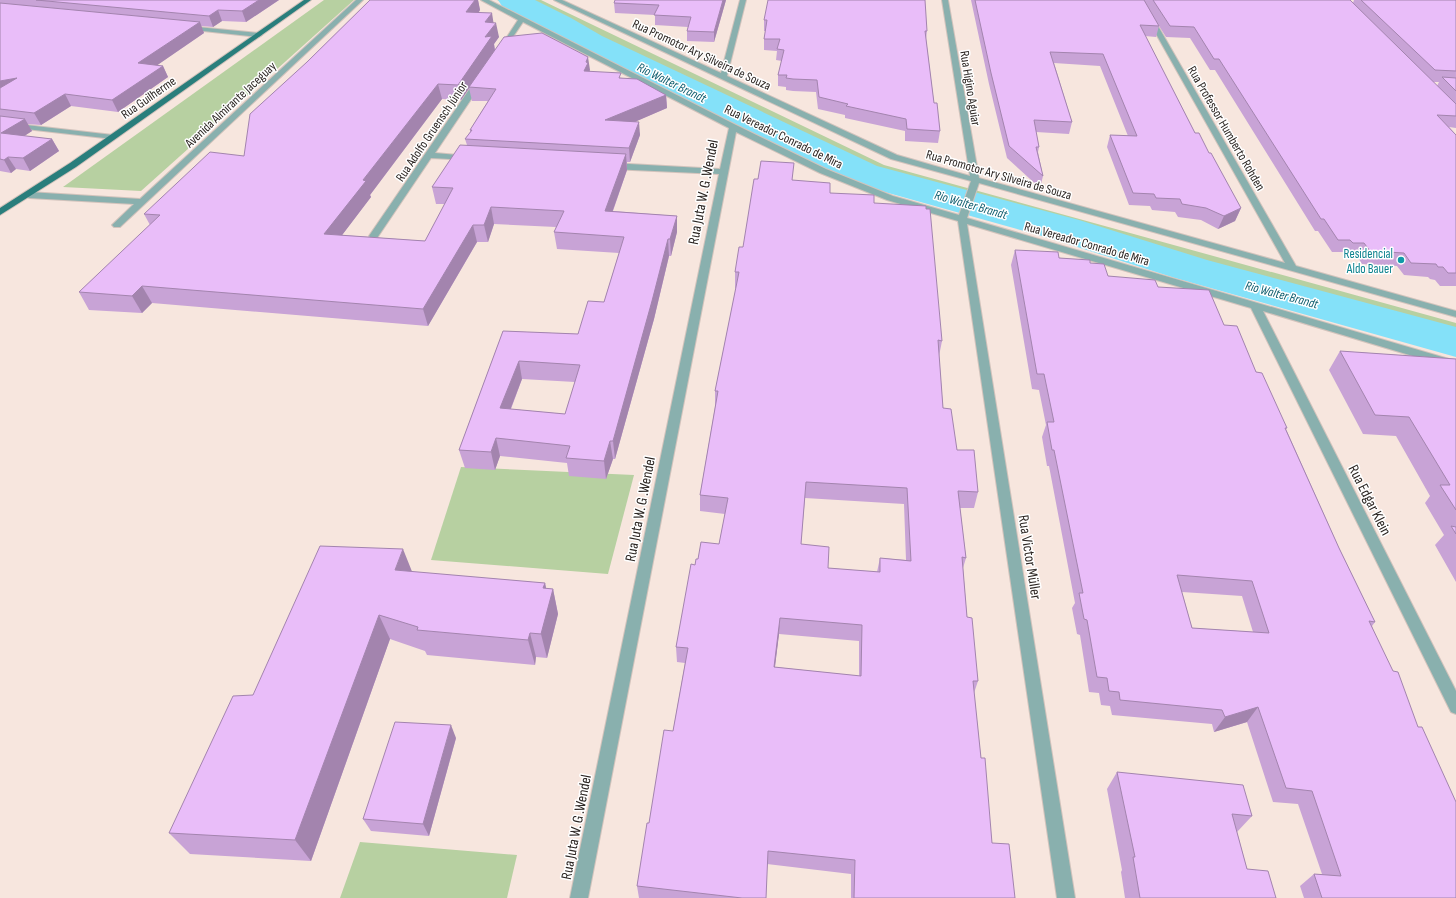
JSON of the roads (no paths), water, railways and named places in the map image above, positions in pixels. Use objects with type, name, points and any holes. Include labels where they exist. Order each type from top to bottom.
[{"type":"main road","name":"Rua Guilherme","points":[[0,212],[29,195],[308,0]]},
{"type":"street","name":"Avenida Almirante Jaceguay","points":[[117,225],[360,0]]},
{"type":"street","name":"Rua Vereador Conrado de Mira","points":[[484,0],[733,127],[823,171],[890,198],[1456,365]]},
{"type":"street","name":"Rua Promotor Ary Silveira de Souza","points":[[557,0],[894,157],[1456,314]]},
{"type":"street","points":[[723,78],[743,0]]},
{"type":"street","name":"Rua Higino Aguiar","points":[[944,0],[974,180]]},
{"type":"street","name":"Rua Professor Humberto Rohden","points":[[1140,0],[1293,269]]},
{"type":"street","points":[[495,58],[522,19]]},
{"type":"street","points":[[181,27],[259,35]]},
{"type":"street","name":"Rua Adolfo Gruensch Júnior","points":[[374,236],[486,71]]},
{"type":"street","points":[[0,124],[113,137]]},
{"type":"street","name":"Rua Juta W. G .Wendel","points":[[579,898],[733,127]]},
{"type":"street","points":[[429,155],[477,158]]},
{"type":"street","points":[[604,165],[723,172]]},
{"type":"street","points":[[962,220],[974,180]]},
{"type":"street","points":[[29,195],[142,202]]},
{"type":"street","name":"Rua Victor Müller","points":[[962,220],[1066,898]]},
{"type":"street","name":"Rua Edgar Klein","points":[[1255,306],[1456,707]]},
{"type":"waterway","name":"Rio Walter Brandt","points":[[512,0],[560,24],[591,43],[863,174],[1064,229],[1191,269],[1456,342]]},
{"type":"place","name":"Residencial Aldo Bauer","points":[[1401,260]]}]
